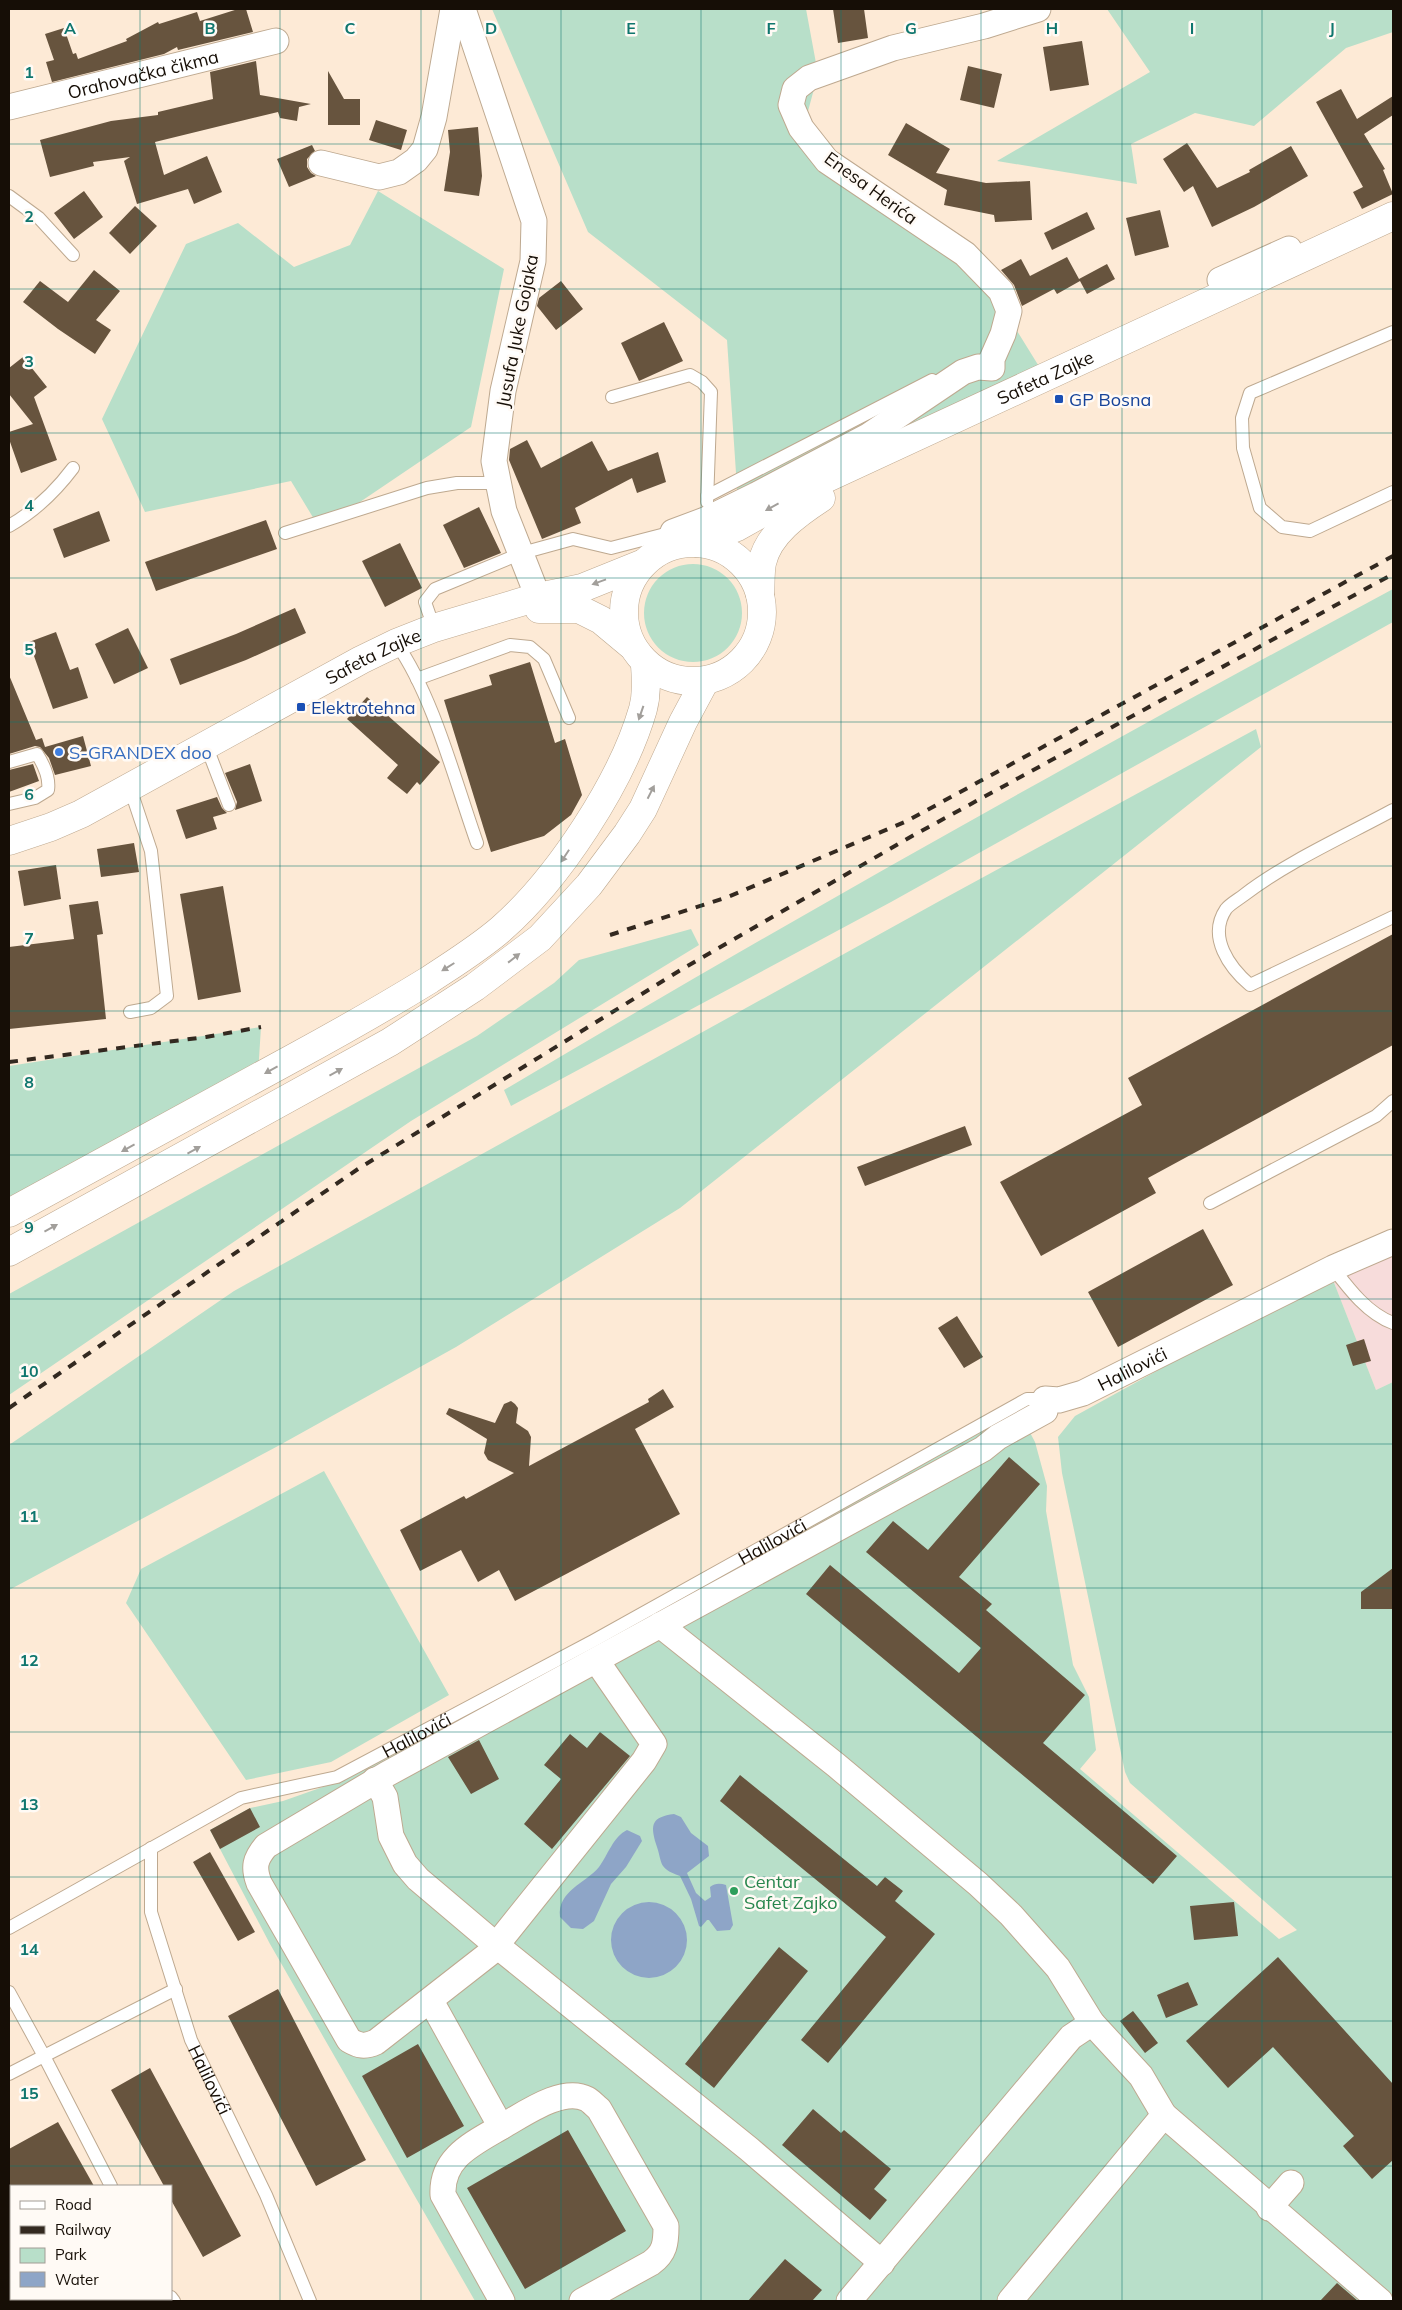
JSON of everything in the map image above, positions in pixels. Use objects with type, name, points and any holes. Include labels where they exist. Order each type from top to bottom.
[{"type":"main road","name":"Safeta Zajke","points":[[704,520],[737,527],[814,484],[1393,216]]},
{"type":"main road","name":"Safeta Zajke","points":[[502,609],[579,609],[601,620],[638,655],[667,677],[686,681],[705,681],[726,673],[744,658],[757,639],[762,617],[760,594],[762,562],[775,538],[794,516],[823,496],[1393,230]]},
{"type":"main road","name":"Safeta Zajke","points":[[704,520],[712,545],[737,559],[755,581],[760,594]]},
{"type":"main road","name":"Safeta Zajke","points":[[638,655],[626,632],[623,617],[624,602],[628,588],[644,563],[670,540],[679,544],[704,520]]},
{"type":"main road","name":"Safeta Zajke","points":[[9,841],[51,827],[130,788],[396,643],[434,628],[538,597],[582,588],[644,563]]},
{"type":"main road","points":[[9,1214],[375,1014],[455,963],[499,931],[531,902],[560,864],[602,800],[620,767],[643,710],[647,689],[638,655]]},
{"type":"main road","points":[[9,1252],[390,1042],[475,987],[540,938],[589,885],[632,826],[661,773],[683,722],[705,681]]},
{"type":"street","points":[[321,162],[380,177],[399,172],[416,160],[426,149],[434,117],[453,9]]},
{"type":"street","name":"Jusufa Juke Gojaka","points":[[463,9],[534,221],[533,260],[503,391],[494,461],[504,510],[538,597]]},
{"type":"street","name":"Enesa Herića","points":[[998,349],[1009,311],[1001,292],[965,254],[827,161],[801,128],[791,105],[795,89],[809,78],[893,48],[984,26],[1038,9]]},
{"type":"street","name":"Orahovačka čikma","points":[[9,107],[276,41]]},
{"type":"street","points":[[1220,280],[1393,202]]},
{"type":"street","points":[[998,349],[1002,398]]},
{"type":"street","points":[[704,520],[868,436],[964,372],[978,367],[998,349]]},
{"type":"street","name":"Halilovići","points":[[1045,1405],[1082,1393],[1333,1268],[1393,1242]]},
{"type":"street","points":[[596,1660],[654,1744],[644,1761],[490,1953],[376,2042],[367,2046],[358,2046],[349,2040],[255,1873],[255,1864],[258,1856],[266,1846],[375,1780],[983,1449],[1045,1405]]},
{"type":"street","points":[[660,1625],[836,1764],[994,1898],[1058,1968],[1092,2023],[1142,2076],[1164,2115],[1380,2301]]},
{"type":"street","points":[[375,1780],[385,1797],[391,1836],[405,1864],[434,1894],[749,2149],[882,2262]]},
{"type":"street","points":[[431,2000],[501,2127]]},
{"type":"street","points":[[849,2301],[1071,2037],[1092,2023]]},
{"type":"street","points":[[502,2301],[443,2196],[442,2183],[444,2173],[453,2161],[472,2144],[558,2097],[574,2095],[587,2099],[599,2109],[666,2226],[666,2243],[661,2256],[652,2263],[582,2301]]},
{"type":"street","points":[[1010,2301],[1164,2115]]},
{"type":"street","points":[[1270,2208],[1291,2184]]},
{"type":"lane","points":[[9,196],[39,218],[73,255]]},
{"type":"lane","points":[[1393,332],[1250,393],[1242,418],[1243,448],[1260,508],[1282,527],[1310,531],[1393,492]]},
{"type":"lane","points":[[612,397],[690,375],[702,382],[711,392],[704,520]]},
{"type":"lane","points":[[9,526],[40,505],[57,489],[73,468]]},
{"type":"lane","points":[[285,533],[427,488],[457,483],[497,483]]},
{"type":"lane","points":[[434,628],[425,602],[435,589],[522,553],[572,539],[611,548],[670,540]]},
{"type":"lane","points":[[396,643],[407,659],[433,716],[477,843]]},
{"type":"lane","points":[[416,679],[510,645],[530,647],[544,659],[569,718]]},
{"type":"lane","points":[[206,745],[229,805]]},
{"type":"lane","points":[[9,762],[37,754],[49,783],[48,790],[35,798],[9,804]]},
{"type":"lane","points":[[130,788],[151,851],[167,996],[151,1008],[130,1012]]},
{"type":"lane","points":[[1393,810],[1262,881],[1226,909],[1218,931],[1224,956],[1238,975],[1250,985],[1393,917]]},
{"type":"lane","points":[[1210,1203],[1376,1116],[1393,1101]]},
{"type":"lane","points":[[1333,1268],[1347,1286],[1375,1314],[1393,1323]]},
{"type":"lane","name":"Halilovići","points":[[9,1928],[241,1798],[336,1777],[601,1636],[1027,1400],[1045,1405]]},
{"type":"lane","name":"Halilovići","points":[[151,1848],[151,1912],[191,2040],[266,2195],[310,2301]]},
{"type":"lane","points":[[9,2074],[176,1989]]},
{"type":"lane","points":[[9,1992],[110,2185]]},
{"type":"shaded area","points":[[1393,1242],[1393,1382],[1376,1390],[1331,1275]]},
{"type":"green space","points":[[492,9],[806,9],[818,74],[807,115],[831,164],[969,253],[1040,368],[739,517],[727,340],[588,232]]},
{"type":"green space","points":[[1107,9],[1393,9],[1393,32],[1346,48],[1254,126],[1195,113],[1131,144],[1137,184],[997,161],[1150,72]]},
{"type":"green space","points":[[378,191],[504,269],[471,427],[320,529],[291,481],[145,512],[102,419],[186,244],[238,223],[294,267],[350,245]]},
{"type":"green space","points":[[693,564],[712,568],[728,578],[738,594],[742,613],[738,632],[728,648],[712,658],[693,662],[674,658],[658,648],[648,632],[644,613],[648,594],[658,578],[674,568]]},
{"type":"green space","points":[[1393,589],[1393,622],[891,902],[511,1106],[504,1090],[614,1025],[946,835]]},
{"type":"green space","points":[[1256,729],[1261,747],[680,1208],[456,1347],[278,1446],[9,1590],[9,1445],[234,1291],[945,898]]},
{"type":"green space","points":[[691,929],[699,945],[411,1121],[9,1395],[9,1294],[477,1036],[554,983],[579,960]]},
{"type":"green space","points":[[261,1027],[258,1074],[9,1204],[9,1066]]},
{"type":"green space","name":"Centar Safet Zajko","points":[[1331,1275],[1376,1390],[1393,1382],[1393,2301],[475,2301],[270,1944],[210,1830],[250,1808],[283,1801],[337,1782],[1013,1412],[1019,1412],[1035,1442],[1047,1486],[1046,1511],[1073,1665],[1089,1697],[1096,1750],[1080,1769],[1279,1939],[1297,1930],[1130,1783],[1125,1772],[1062,1473],[1058,1437],[1075,1416]]},
{"type":"green space","points":[[324,1471],[449,1695],[331,1762],[246,1780],[126,1603],[141,1569]]},
{"type":"water","points":[[674,1814],[681,1817],[691,1833],[708,1846],[709,1856],[687,1873],[696,1893],[705,1901],[711,1897],[710,1887],[718,1884],[726,1885],[733,1925],[730,1930],[717,1931],[709,1920],[701,1927],[699,1926],[691,1899],[680,1876],[668,1870],[662,1864],[653,1827],[654,1823],[661,1817]]},
{"type":"water","points":[[627,1830],[640,1836],[642,1841],[626,1867],[611,1884],[594,1921],[583,1929],[571,1928],[560,1917],[560,1908],[563,1900],[599,1867],[614,1842]]},
{"type":"water","points":[[649,1902],[663,1905],[676,1913],[684,1926],[687,1940],[684,1954],[676,1967],[663,1975],[649,1978],[635,1975],[622,1967],[614,1954],[611,1940],[614,1926],[622,1913],[635,1905]]},
{"type":"building","points":[[238,9],[246,9],[253,32],[178,50],[177,47],[164,54],[52,82],[46,62],[54,60],[45,34],[64,28],[73,54],[76,53],[78,59],[127,41],[126,39],[158,22],[159,24],[197,12],[200,21]]},
{"type":"building","points":[[833,9],[864,9],[868,38],[838,43]]},
{"type":"building","points":[[1082,41],[1089,85],[1050,91],[1043,47]]},
{"type":"building","points":[[256,61],[260,95],[311,104],[299,107],[297,121],[280,118],[278,112],[155,142],[164,175],[207,156],[222,192],[194,204],[188,189],[137,204],[124,161],[130,157],[93,162],[94,166],[50,177],[40,140],[111,121],[158,115],[158,112],[213,99],[210,72]]},
{"type":"building","points":[[968,66],[1002,74],[994,108],[960,100]]},
{"type":"building","points":[[328,71],[344,99],[360,99],[360,125],[328,125]]},
{"type":"building","points":[[1341,89],[1357,119],[1393,96],[1393,115],[1364,134],[1385,169],[1383,170],[1393,194],[1362,209],[1353,192],[1363,187],[1316,102]]},
{"type":"building","points":[[376,120],[407,130],[401,150],[369,140]]},
{"type":"building","points":[[906,123],[950,149],[936,173],[986,183],[1030,181],[1032,220],[995,222],[994,215],[944,205],[947,190],[888,155]]},
{"type":"building","points":[[478,127],[482,176],[479,196],[444,191],[450,152],[448,130]]},
{"type":"building","points":[[1187,143],[1217,188],[1250,172],[1249,170],[1291,146],[1308,176],[1254,207],[1212,227],[1193,186],[1184,192],[1163,159]]},
{"type":"building","points":[[312,145],[315,151],[307,159],[307,167],[316,176],[289,187],[277,159]]},
{"type":"building","points":[[84,191],[103,217],[74,239],[54,213]]},
{"type":"building","points":[[135,206],[157,226],[130,254],[109,233]]},
{"type":"building","points":[[1160,210],[1169,247],[1135,256],[1126,218]]},
{"type":"building","points":[[1087,212],[1095,229],[1052,250],[1044,233]]},
{"type":"building","points":[[1067,257],[1079,279],[1107,264],[1115,279],[1087,294],[1080,281],[1057,294],[1054,289],[1022,306],[1014,285],[1001,270],[1021,259],[1030,276]]},
{"type":"building","points":[[94,270],[120,291],[96,320],[111,330],[95,354],[23,302],[40,281],[68,302]]},
{"type":"building","points":[[561,281],[583,309],[556,330],[537,306],[539,298]]},
{"type":"building","points":[[664,322],[683,361],[639,381],[621,343]]},
{"type":"building","points":[[23,357],[47,387],[34,397],[57,460],[21,473],[9,439],[9,432],[33,424],[9,394],[9,368]]},
{"type":"building","points":[[527,440],[541,468],[592,441],[608,471],[658,452],[666,482],[637,493],[632,478],[575,508],[581,523],[542,539],[509,460],[510,449]]},
{"type":"building","points":[[479,507],[501,553],[464,568],[443,525]]},
{"type":"building","points":[[99,511],[110,541],[64,558],[53,529]]},
{"type":"building","points":[[266,520],[277,549],[156,591],[145,562]]},
{"type":"building","points":[[400,543],[422,588],[385,607],[362,561]]},
{"type":"building","points":[[295,608],[306,633],[246,660],[180,685],[170,659],[236,634]]},
{"type":"building","points":[[128,628],[148,668],[114,684],[95,644]]},
{"type":"building","points":[[56,632],[70,670],[78,667],[88,698],[53,709],[29,642]]},
{"type":"building","points":[[530,662],[555,743],[565,739],[582,795],[571,815],[544,836],[491,852],[444,700],[492,685],[489,675]]},
{"type":"building","points":[[9,675],[36,740],[42,738],[45,747],[83,736],[91,766],[55,775],[49,758],[40,747],[35,746],[9,754]]},
{"type":"building","points":[[367,697],[440,762],[420,785],[417,782],[407,794],[387,778],[398,765],[347,719]]},
{"type":"building","points":[[33,764],[39,781],[9,792],[9,770]]},
{"type":"building","points":[[250,764],[262,801],[235,810],[237,802],[225,773]]},
{"type":"building","points":[[217,797],[222,808],[227,813],[213,817],[217,829],[186,839],[176,810]]},
{"type":"building","points":[[134,843],[139,872],[101,877],[97,849]]},
{"type":"building","points":[[56,865],[61,899],[24,906],[18,871]]},
{"type":"building","points":[[223,886],[241,992],[198,1000],[180,894]]},
{"type":"building","points":[[98,901],[103,934],[97,935],[106,1019],[9,1029],[9,947],[74,939],[69,905]]},
{"type":"building","points":[[1393,934],[1393,1045],[1148,1178],[1156,1193],[1041,1256],[1000,1182],[1142,1105],[1128,1078]]},
{"type":"building","points":[[965,1126],[972,1145],[865,1186],[857,1167]]},
{"type":"building","points":[[1203,1229],[1233,1285],[1118,1347],[1088,1292]]},
{"type":"building","points":[[957,1316],[983,1357],[964,1368],[938,1328]]},
{"type":"building","points":[[1364,1339],[1371,1361],[1353,1366],[1346,1345]]},
{"type":"building","points":[[663,1389],[674,1407],[635,1429],[680,1514],[515,1601],[499,1570],[478,1582],[461,1550],[420,1571],[400,1530],[464,1496],[466,1499],[514,1473],[488,1460],[484,1453],[487,1439],[446,1414],[449,1408],[495,1423],[504,1404],[511,1401],[518,1408],[516,1423],[528,1431],[531,1437],[529,1466],[649,1402],[648,1399]]},
{"type":"building","points":[[1009,1457],[1040,1484],[959,1577],[992,1604],[986,1610],[1085,1695],[1043,1743],[1177,1856],[1153,1884],[806,1594],[830,1565],[959,1673],[981,1648],[866,1552],[893,1521],[928,1550]]},
{"type":"building","points":[[1393,1568],[1393,1609],[1361,1609],[1361,1592]]},
{"type":"building","points":[[600,1732],[630,1756],[552,1849],[524,1824],[561,1779],[544,1765],[570,1734],[587,1748]]},
{"type":"building","points":[[479,1740],[499,1779],[471,1794],[448,1757]]},
{"type":"building","points":[[740,1775],[877,1886],[885,1877],[903,1891],[895,1901],[935,1934],[828,2063],[801,2040],[886,1937],[720,1801]]},
{"type":"building","points":[[250,1808],[260,1827],[220,1849],[210,1830]]},
{"type":"building","points":[[210,1852],[255,1932],[238,1941],[193,1862]]},
{"type":"building","points":[[1234,1902],[1238,1936],[1194,1940],[1190,1906]]},
{"type":"building","points":[[779,1947],[808,1971],[714,2088],[685,2064]]},
{"type":"building","points":[[1278,1957],[1393,2084],[1393,2160],[1372,2179],[1343,2146],[1354,2136],[1273,2047],[1228,2088],[1186,2041]]},
{"type":"building","points":[[1188,1982],[1198,2005],[1166,2018],[1157,1995]]},
{"type":"building","points":[[278,1989],[366,2160],[316,2186],[228,2016]]},
{"type":"building","points":[[1133,2011],[1158,2043],[1145,2053],[1120,2021]]},
{"type":"building","points":[[418,2044],[464,2126],[407,2158],[362,2076]]},
{"type":"building","points":[[150,2068],[241,2236],[203,2257],[172,2202],[172,2185],[163,2185],[111,2090]]},
{"type":"building","points":[[813,2109],[841,2133],[844,2130],[891,2169],[874,2189],[887,2200],[870,2220],[782,2145]]},
{"type":"building","points":[[58,2122],[93,2185],[9,2186],[9,2149]]},
{"type":"building","points":[[568,2130],[626,2231],[525,2289],[467,2188]]},
{"type":"building","points":[[785,2259],[822,2290],[812,2301],[748,2301]]},
{"type":"building","points":[[1337,2283],[1358,2301],[1320,2301]]},
{"type":"railway","points":[[610,935],[728,897],[907,821],[1393,556]]},
{"type":"railway","points":[[9,1408],[358,1169],[679,971],[914,835],[1393,574]]},
{"type":"railway","points":[[9,1062],[206,1037],[261,1027]]},
{"type":"place","name":"GP Bosna","points":[[1059,399]]},
{"type":"place","name":"Elektrotehna","points":[[301,707]]},
{"type":"place","name":"S-GRANDEX doo","points":[[59,752]]},
{"type":"place","name":"Centar Safet Zajko","points":[[734,1891]]}]
